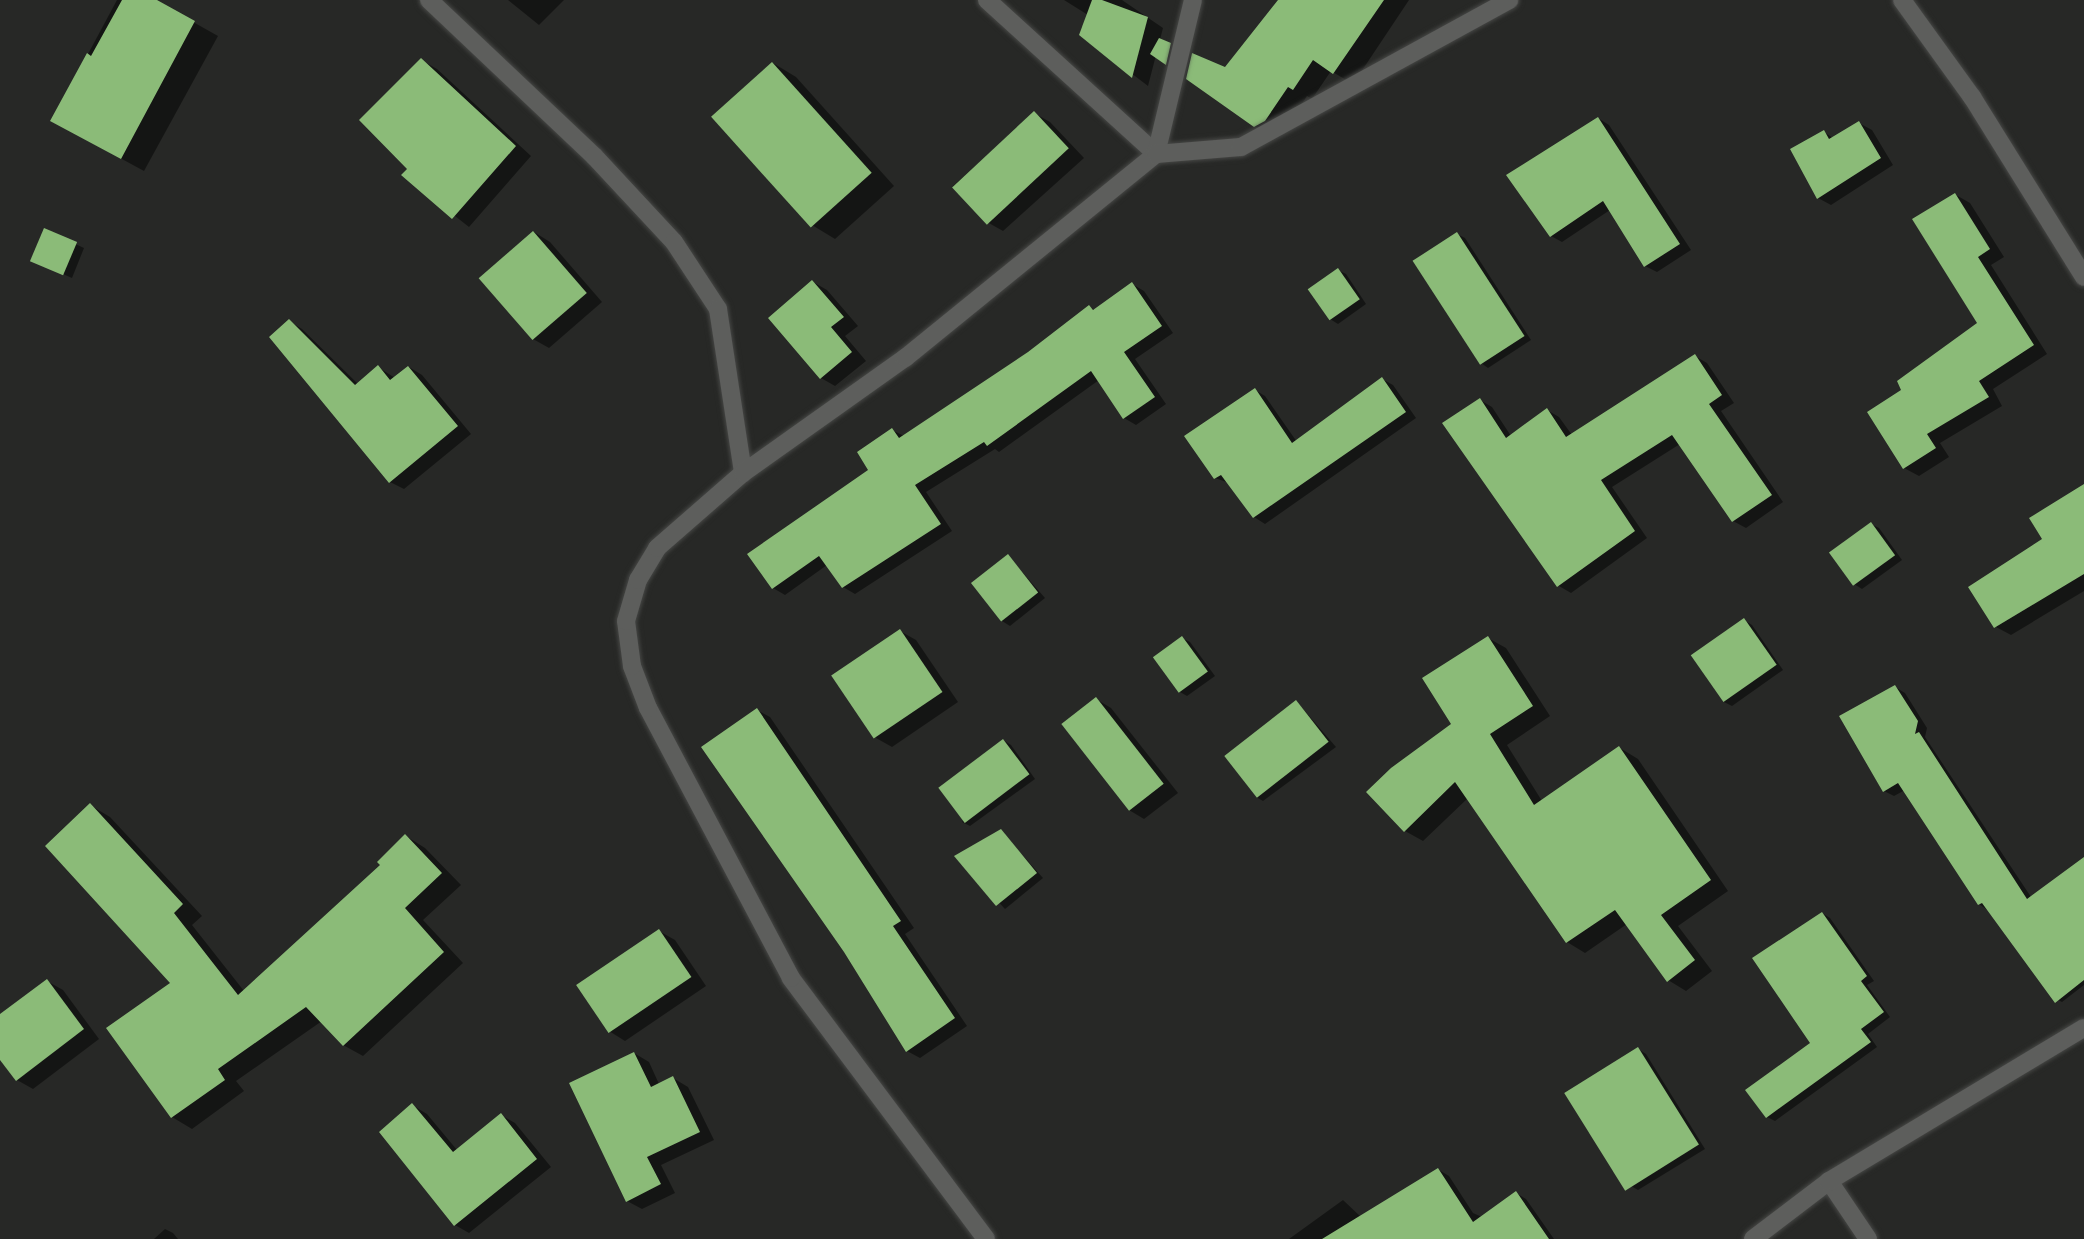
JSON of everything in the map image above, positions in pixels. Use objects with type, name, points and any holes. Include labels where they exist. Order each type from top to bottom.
[{"type":"street","points":[[429,0],[594,156],[674,242],[717,309],[743,473]]},
{"type":"street","points":[[987,0],[1156,154]]},
{"type":"street","points":[[1156,154],[1193,0]]},
{"type":"street","points":[[986,1239],[791,978],[648,708],[632,666],[626,621],[638,580],[657,548],[743,473],[904,358],[1156,154],[1241,147],[1509,0]]},
{"type":"street","points":[[1902,0],[1972,97],[2084,277]]},
{"type":"street","points":[[1753,1239],[1829,1180],[2084,1028]]},
{"type":"street","points":[[1829,1180],[1868,1239]]},
{"type":"building","points":[[122,0],[157,0],[195,21],[121,159],[50,121],[87,53],[91,56]]},
{"type":"building","points":[[1092,0],[1102,0],[1148,17],[1132,78],[1079,35]]},
{"type":"building","points":[[1278,0],[1384,0],[1333,74],[1313,60],[1293,90],[1288,87],[1265,121],[1254,127],[1186,79],[1192,53],[1225,67]]},
{"type":"building","points":[[1159,38],[1171,43],[1166,65],[1150,54]]},
{"type":"building","points":[[421,58],[516,146],[452,219],[401,175],[407,169],[359,120]]},
{"type":"building","points":[[772,62],[872,173],[811,228],[711,117]]},
{"type":"building","points":[[1034,111],[1069,148],[987,225],[952,187]]},
{"type":"building","points":[[1598,117],[1680,244],[1644,267],[1603,201],[1550,237],[1506,175]]},
{"type":"building","points":[[1859,121],[1881,158],[1817,199],[1790,149],[1824,130],[1829,139]]},
{"type":"building","points":[[1955,193],[1990,249],[1978,257],[2034,345],[1979,381],[1989,397],[1927,434],[1936,448],[1903,469],[1867,412],[1901,390],[1897,381],[1977,323],[1912,219]]},
{"type":"building","points":[[44,228],[77,242],[63,275],[30,261]]},
{"type":"building","points":[[533,231],[587,293],[532,340],[479,278]]},
{"type":"building","points":[[1457,232],[1525,336],[1480,365],[1413,261]]},
{"type":"building","points":[[1338,268],[1360,299],[1329,320],[1308,289]]},
{"type":"building","points":[[812,280],[844,317],[831,327],[852,352],[820,379],[768,318]]},
{"type":"building","points":[[1132,282],[1162,326],[1124,352],[1155,397],[1123,419],[1091,371],[987,446],[984,442],[915,485],[941,524],[842,588],[819,556],[772,589],[747,554],[868,470],[857,452],[892,428],[899,438],[1028,352],[1089,305],[1093,310]]},
{"type":"building","points":[[289,319],[355,385],[378,365],[390,380],[408,366],[458,426],[389,483],[269,337]]},
{"type":"building","points":[[1695,354],[1722,395],[1709,404],[1772,495],[1732,522],[1672,435],[1601,480],[1635,531],[1557,587],[1442,423],[1480,398],[1506,438],[1547,408],[1566,437]]},
{"type":"building","points":[[1382,377],[1406,412],[1253,518],[1221,475],[1214,479],[1184,436],[1255,388],[1292,443]]},
{"type":"building","points":[[2084,484],[2084,574],[1994,628],[1968,587],[2042,539],[2029,518]]},
{"type":"building","points":[[1871,522],[1895,555],[1853,586],[1829,553]]},
{"type":"building","points":[[1008,554],[1038,593],[1001,622],[971,583]]},
{"type":"building","points":[[1744,618],[1777,665],[1723,702],[1691,655]]},
{"type":"building","points":[[900,629],[942,692],[874,738],[831,675]]},
{"type":"building","points":[[1182,636],[1208,672],[1179,693],[1153,657]]},
{"type":"building","points":[[1488,636],[1533,706],[1490,734],[1534,805],[1619,746],[1711,880],[1661,915],[1695,960],[1667,982],[1615,910],[1566,943],[1455,782],[1404,832],[1366,792],[1391,768],[1451,724],[1422,678]]},
{"type":"building","points":[[1895,685],[1918,721],[1915,734],[1919,732],[2027,899],[2084,857],[2084,980],[2055,1003],[1982,903],[1978,905],[1898,783],[1883,792],[1839,716]]},
{"type":"building","points":[[1096,697],[1164,784],[1129,811],[1061,724]]},
{"type":"building","points":[[1296,700],[1329,742],[1257,798],[1224,756]]},
{"type":"building","points":[[757,708],[901,921],[893,926],[955,1018],[906,1052],[844,952],[701,747]]},
{"type":"building","points":[[1003,739],[1029,774],[965,823],[938,788]]},
{"type":"building","points":[[90,803],[183,904],[174,913],[238,995],[380,865],[377,862],[405,834],[442,873],[405,908],[444,952],[343,1046],[306,1007],[218,1069],[225,1080],[171,1118],[106,1028],[170,983],[45,846]]},
{"type":"building","points":[[1001,829],[1037,873],[996,906],[954,856]]},
{"type":"building","points":[[1822,912],[1867,976],[1861,981],[1884,1012],[1861,1029],[1871,1042],[1766,1118],[1745,1090],[1810,1043],[1752,958]]},
{"type":"building","points":[[659,929],[691,977],[609,1033],[576,985]]},
{"type":"building","points":[[47,979],[84,1029],[16,1081],[0,1060],[0,1014]]},
{"type":"building","points":[[1638,1047],[1699,1145],[1625,1191],[1564,1093]]},
{"type":"building","points":[[634,1052],[651,1087],[673,1076],[700,1132],[647,1157],[661,1184],[626,1202],[569,1083]]},
{"type":"building","points":[[412,1103],[453,1152],[501,1113],[537,1159],[454,1226],[379,1132]]},
{"type":"building","points":[[1438,1168],[1473,1222],[1516,1191],[1549,1239],[1322,1239]]}]
